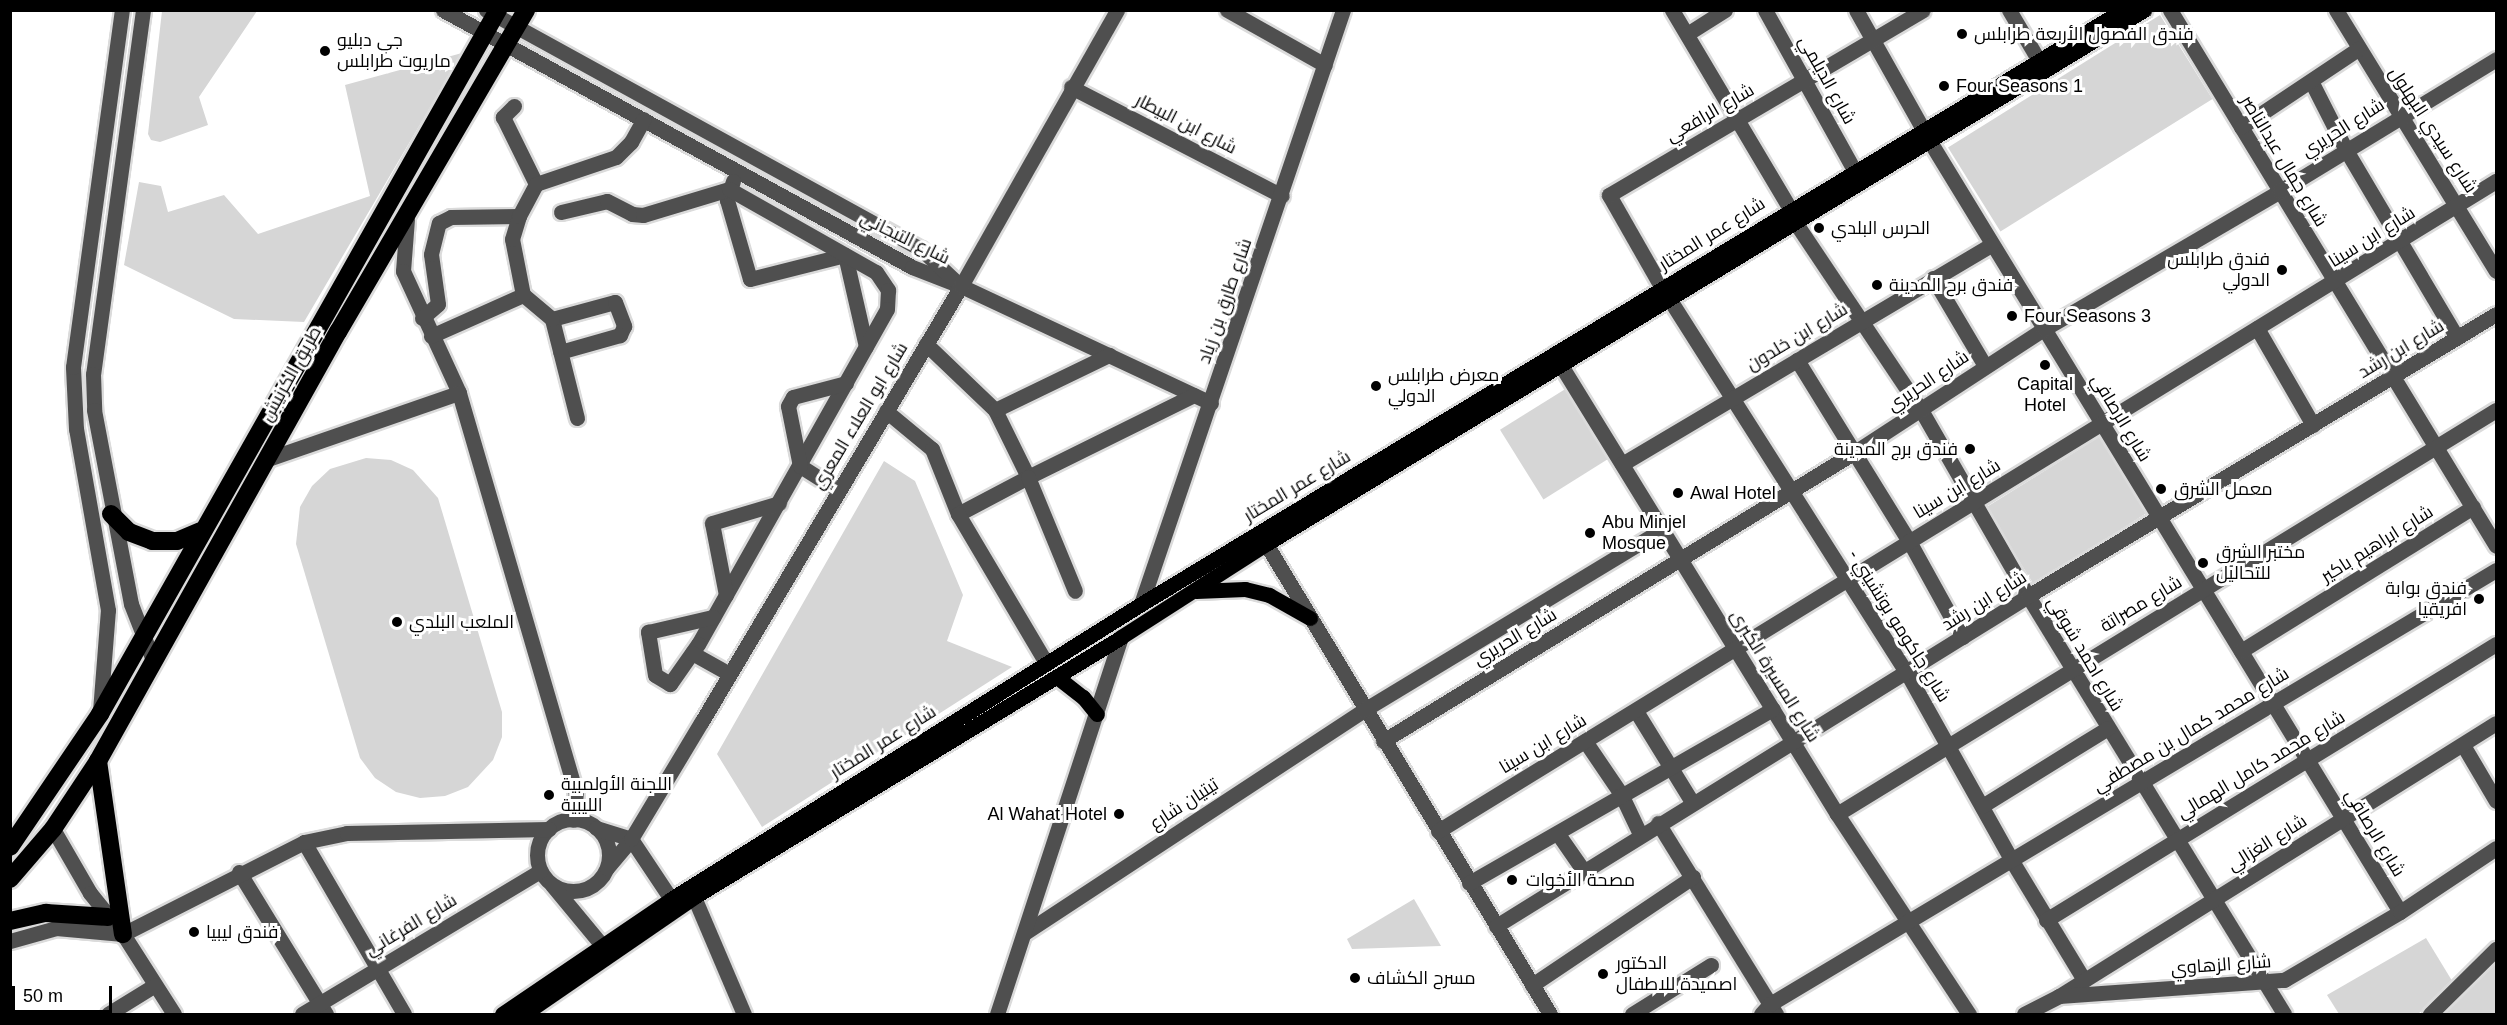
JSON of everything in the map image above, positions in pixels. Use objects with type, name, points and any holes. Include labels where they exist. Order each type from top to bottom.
[{"type":"highway","name":"طريق الكرنيش","points":[[10,847],[100,714],[200,531],[487,33],[493,12]]},
{"type":"highway","name":"طريق الكرنيش","points":[[10,879],[52,829],[98,761],[153,660],[522,18]]},
{"type":"highway","points":[[111,514],[129,532],[152,541],[177,541],[200,531]]},
{"type":"highway","points":[[98,761],[123,934]]},
{"type":"highway","points":[[10,921],[46,913],[108,917]]},
{"type":"main road","name":"شارع عمر المختار","points":[[502,1014],[1141,604],[1263,538],[1925,135],[2123,10]]},
{"type":"main road","name":"شارع عمر المختار","points":[[1793,216],[1854,170],[1925,135],[2144,10]]},
{"type":"main road","name":"شارع عمر المختار","points":[[674,904],[694,897],[1057,677],[1192,591],[1263,538]]},
{"type":"main road","points":[[1192,591],[1245,589],[1269,595],[1310,618]]},
{"type":"main road","points":[[1057,677],[1083,697],[1097,714]]},
{"type":"main road","name":"شارع عمر المختار","points":[[524,1014],[606,949]]},
{"type":"street","points":[[100,714],[108,610],[85,483],[73,390],[85,272],[122,10]]},
{"type":"street","points":[[143,10],[93,374],[94,410],[111,514],[141,636],[153,660]]},
{"type":"street","points":[[443,10],[487,33]]},
{"type":"street","name":"شارع ابو العلاء المعري","points":[[606,868],[631,839],[961,286],[1071,87],[1117,10]]},
{"type":"street","points":[[1227,10],[1325,65]]},
{"type":"street","name":"شارع طارق بن زياد","points":[[1141,604],[1282,196],[1343,10]]},
{"type":"street","name":"شارع احمد شوقي","points":[[1672,10],[1739,118],[1793,216],[1859,323],[1921,410],[1976,501],[2071,668],[2212,901],[2265,980],[2284,1014]]},
{"type":"street","points":[[1687,34],[1725,10]]},
{"type":"street","name":"شارع الديلمي","points":[[1765,10],[1854,170]]},
{"type":"street","name":"شارع الرصافي","points":[[1856,10],[1875,40],[1925,135],[2400,912]]},
{"type":"street","name":"شارع الرافعي","points":[[1666,294],[1609,195],[1923,10]]},
{"type":"street","points":[[2009,10],[2039,61]]},
{"type":"street","name":"شارع جمال عبدالناصر","points":[[2169,10],[2496,546]]},
{"type":"street","name":"شارع سيدي البهلول","points":[[2336,10],[2398,117],[2459,206],[2496,271]]},
{"type":"street","name":"شارع التيجاني","points":[[493,12],[522,18],[733,147],[921,249],[961,286]]},
{"type":"street","name":"شارع التيجاني","points":[[487,33],[912,267],[961,286]]},
{"type":"street","points":[[2241,127],[2312,83],[2358,49]]},
{"type":"street","name":"شارع الحريري","points":[[1383,741],[1855,452],[2044,329],[2280,192],[2398,117],[2496,59]]},
{"type":"street","points":[[2312,83],[2346,150],[2457,338]]},
{"type":"street","name":"شارع ابن البيطار","points":[[1071,87],[1282,196]]},
{"type":"street","points":[[514,106],[503,117],[536,184]]},
{"type":"street","points":[[577,417],[552,319],[523,295],[513,239],[519,216],[536,184],[616,157],[630,142],[644,119]]},
{"type":"street","points":[[724,163],[733,147]]},
{"type":"street","points":[[738,171],[729,189],[727,200],[750,279],[845,255]]},
{"type":"street","name":"شارع ابن سينا","points":[[1438,831],[1737,650],[2101,422],[2335,282],[2496,181]]},
{"type":"street","points":[[561,212],[607,201],[632,214],[643,215],[729,189],[876,272],[888,290],[887,309],[714,617],[676,679],[670,684],[655,675],[648,632],[714,617]]},
{"type":"street","points":[[827,220],[837,203]]},
{"type":"street","points":[[422,318],[438,304],[431,254],[439,223],[451,217],[519,216]]},
{"type":"street","points":[[407,219],[402,271],[459,393],[576,792],[573,820]]},
{"type":"street","name":"شارع ابن خلدون","points":[[1622,464],[1992,244]]},
{"type":"street","points":[[845,255],[866,347]]},
{"type":"street","points":[[85,272],[106,276]]},
{"type":"street","points":[[1933,278],[1985,366]]},
{"type":"street","points":[[961,286],[1210,403]]},
{"type":"street","name":"- شارع جاكومو بوتشيني","points":[[1666,294],[1789,492],[1907,673],[2046,920],[2084,980]]},
{"type":"street","points":[[431,336],[523,295]]},
{"type":"street","points":[[552,319],[615,302],[624,326],[620,335],[560,352]]},
{"type":"street","name":"شارع ابن رشد","points":[[1496,926],[1640,834],[1907,673],[2028,596],[2496,314]]},
{"type":"street","points":[[2257,328],[2313,425]]},
{"type":"street","points":[[926,344],[995,410],[1028,477],[1075,591]]},
{"type":"street","points":[[995,410],[1109,355]]},
{"type":"street","name":"شارع المسيرة الكبرى","points":[[1558,359],[1837,814],[1907,924],[1969,1014]]},
{"type":"street","points":[[1797,360],[1909,541],[1962,637]]},
{"type":"street","points":[[838,490],[800,466],[789,401],[846,383]]},
{"type":"street","points":[[268,459],[459,393]]},
{"type":"street","points":[[958,514],[1194,395]]},
{"type":"street","name":"شارع مصراتة","points":[[1837,814],[1947,744],[2496,410]]},
{"type":"street","points":[[886,411],[932,449],[958,514],[1046,663]]},
{"type":"street","points":[[85,483],[105,476]]},
{"type":"street","points":[[726,595],[712,523],[779,503]]},
{"type":"street","name":"شارع ابراهيم باكير","points":[[2241,651],[2473,507]]},
{"type":"street","name":"تيتيان شارع","points":[[1026,932],[1364,710],[1663,529]]},
{"type":"street","points":[[1263,538],[1364,710],[1550,1014]]},
{"type":"street","name":"شارع محمد كمال بن مصطفي","points":[[1769,1011],[1907,924],[2496,570]]},
{"type":"street","points":[[997,1014],[1026,932],[1121,637]]},
{"type":"street","name":"شارع محمد كامل الهمالي","points":[[2046,920],[2496,644]]},
{"type":"street","points":[[692,653],[728,673]]},
{"type":"street","points":[[1469,883],[1558,834],[1671,764],[1773,709]]},
{"type":"street","points":[[1636,711],[1671,764],[1692,802]]},
{"type":"street","name":"شارع الغزالي","points":[[2059,996],[2496,723]]},
{"type":"street","points":[[1982,806],[2108,728]]},
{"type":"street","points":[[1585,741],[1621,794],[1640,834]]},
{"type":"street","points":[[2463,745],[2496,801]]},
{"type":"street","points":[[10,941],[56,928],[123,934],[239,873],[304,842],[347,833],[549,828],[573,820],[631,839],[674,904]]},
{"type":"street","points":[[1658,823],[1693,877],[1769,1011]]},
{"type":"street","points":[[549,828],[537,853],[545,877],[606,949]]},
{"type":"street","points":[[545,877],[560,889],[582,890],[601,878],[606,868],[608,846],[596,828]]},
{"type":"street","points":[[52,829],[174,1014]]},
{"type":"street","points":[[1558,834],[1583,870]]},
{"type":"street","points":[[304,842],[404,1014]]},
{"type":"street","name":"شارع الزهاوي","points":[[2024,1014],[2059,996],[2284,980],[2400,912],[2496,848]]},
{"type":"street","points":[[239,873],[323,1009]]},
{"type":"street","name":"شارع الفرغاني","points":[[302,1014],[323,1009],[376,968],[545,877]]},
{"type":"street","points":[[1532,985],[1693,877]]},
{"type":"street","points":[[694,897],[744,1014]]},
{"type":"street","points":[[2430,1014],[2496,949]]},
{"type":"street","points":[[1632,1014],[1711,965]]},
{"type":"street","points":[[108,1014],[155,985]]},
{"type":"shaded area","points":[[162,11],[257,11],[199,97],[208,125],[160,142],[151,140],[148,134]]},
{"type":"shaded area","points":[[2160,15],[2212,99],[2000,231],[1948,147]]},
{"type":"shaded area","points":[[462,53],[304,322],[234,319],[124,265],[139,182],[161,186],[168,212],[224,195],[258,234],[370,196],[345,85]]},
{"type":"shaded area","points":[[1567,388],[1610,458],[1543,499],[1500,430]]},
{"type":"shaded area","points":[[2102,435],[2150,511],[2034,584],[1986,508]]},
{"type":"shaded area","name":"الملعب البلدي","points":[[366,458],[391,460],[413,470],[438,498],[502,712],[502,737],[493,760],[468,787],[445,796],[420,798],[396,792],[375,778],[360,758],[296,544],[300,507],[312,486],[330,469]]},
{"type":"shaded area","points":[[884,461],[915,481],[963,595],[947,641],[1012,667],[762,827],[717,754]]},
{"type":"shaded area","points":[[1414,899],[1441,946],[1352,949],[1347,939]]},
{"type":"shaded area","points":[[2426,938],[2454,984],[2418,1014],[2339,1014],[2327,995]]},
{"type":"shaded area","points":[[2496,963],[2496,1014],[2439,1014],[2446,1007]]},
{"type":"place","name":"فندق الفصول الأربعة طرابلس","points":[[1962,34]]},
{"type":"place","name":"جي دبليو ماريوت طرابلس","points":[[325,51]]},
{"type":"place","name":"Four Seasons 1","points":[[1944,86]]},
{"type":"place","name":"الحرس البلدي","points":[[1819,228]]},
{"type":"place","name":"فندق طرابلس الدولي","points":[[2282,270]]},
{"type":"place","name":"فندق برح المدينة","points":[[1877,285]]},
{"type":"place","name":"Four Seasons 3","points":[[2012,316]]},
{"type":"place","name":"Capital Hotel","points":[[2045,365]]},
{"type":"place","name":"معرض طرابلس الدولي","points":[[1376,386]]},
{"type":"place","name":"فندق برج المدينة","points":[[1970,449]]},
{"type":"place","name":"معمل الشرق","points":[[2161,489]]},
{"type":"place","name":"Awal Hotel","points":[[1678,493]]},
{"type":"place","name":"Abu Minjel Mosque","points":[[1590,533]]},
{"type":"place","name":"مختبر الشرق للتحاليل","points":[[2203,563]]},
{"type":"place","name":"فندق بوابة افريقيا","points":[[2479,599]]},
{"type":"place","name":"الملعب البلدي","points":[[397,622]]},
{"type":"place","name":"اللجنة الأولمبية الليبية","points":[[549,795]]},
{"type":"place","name":"Al Wahat Hotel","points":[[1119,814]]},
{"type":"place","name":"مصحة الأخوات","points":[[1512,880]]},
{"type":"place","name":"فندق ليبيا","points":[[194,932]]},
{"type":"place","name":"الدكتور اصميدة للاطفال","points":[[1603,974]]},
{"type":"place","name":"مسرح الكشاف","points":[[1355,978]]}]
